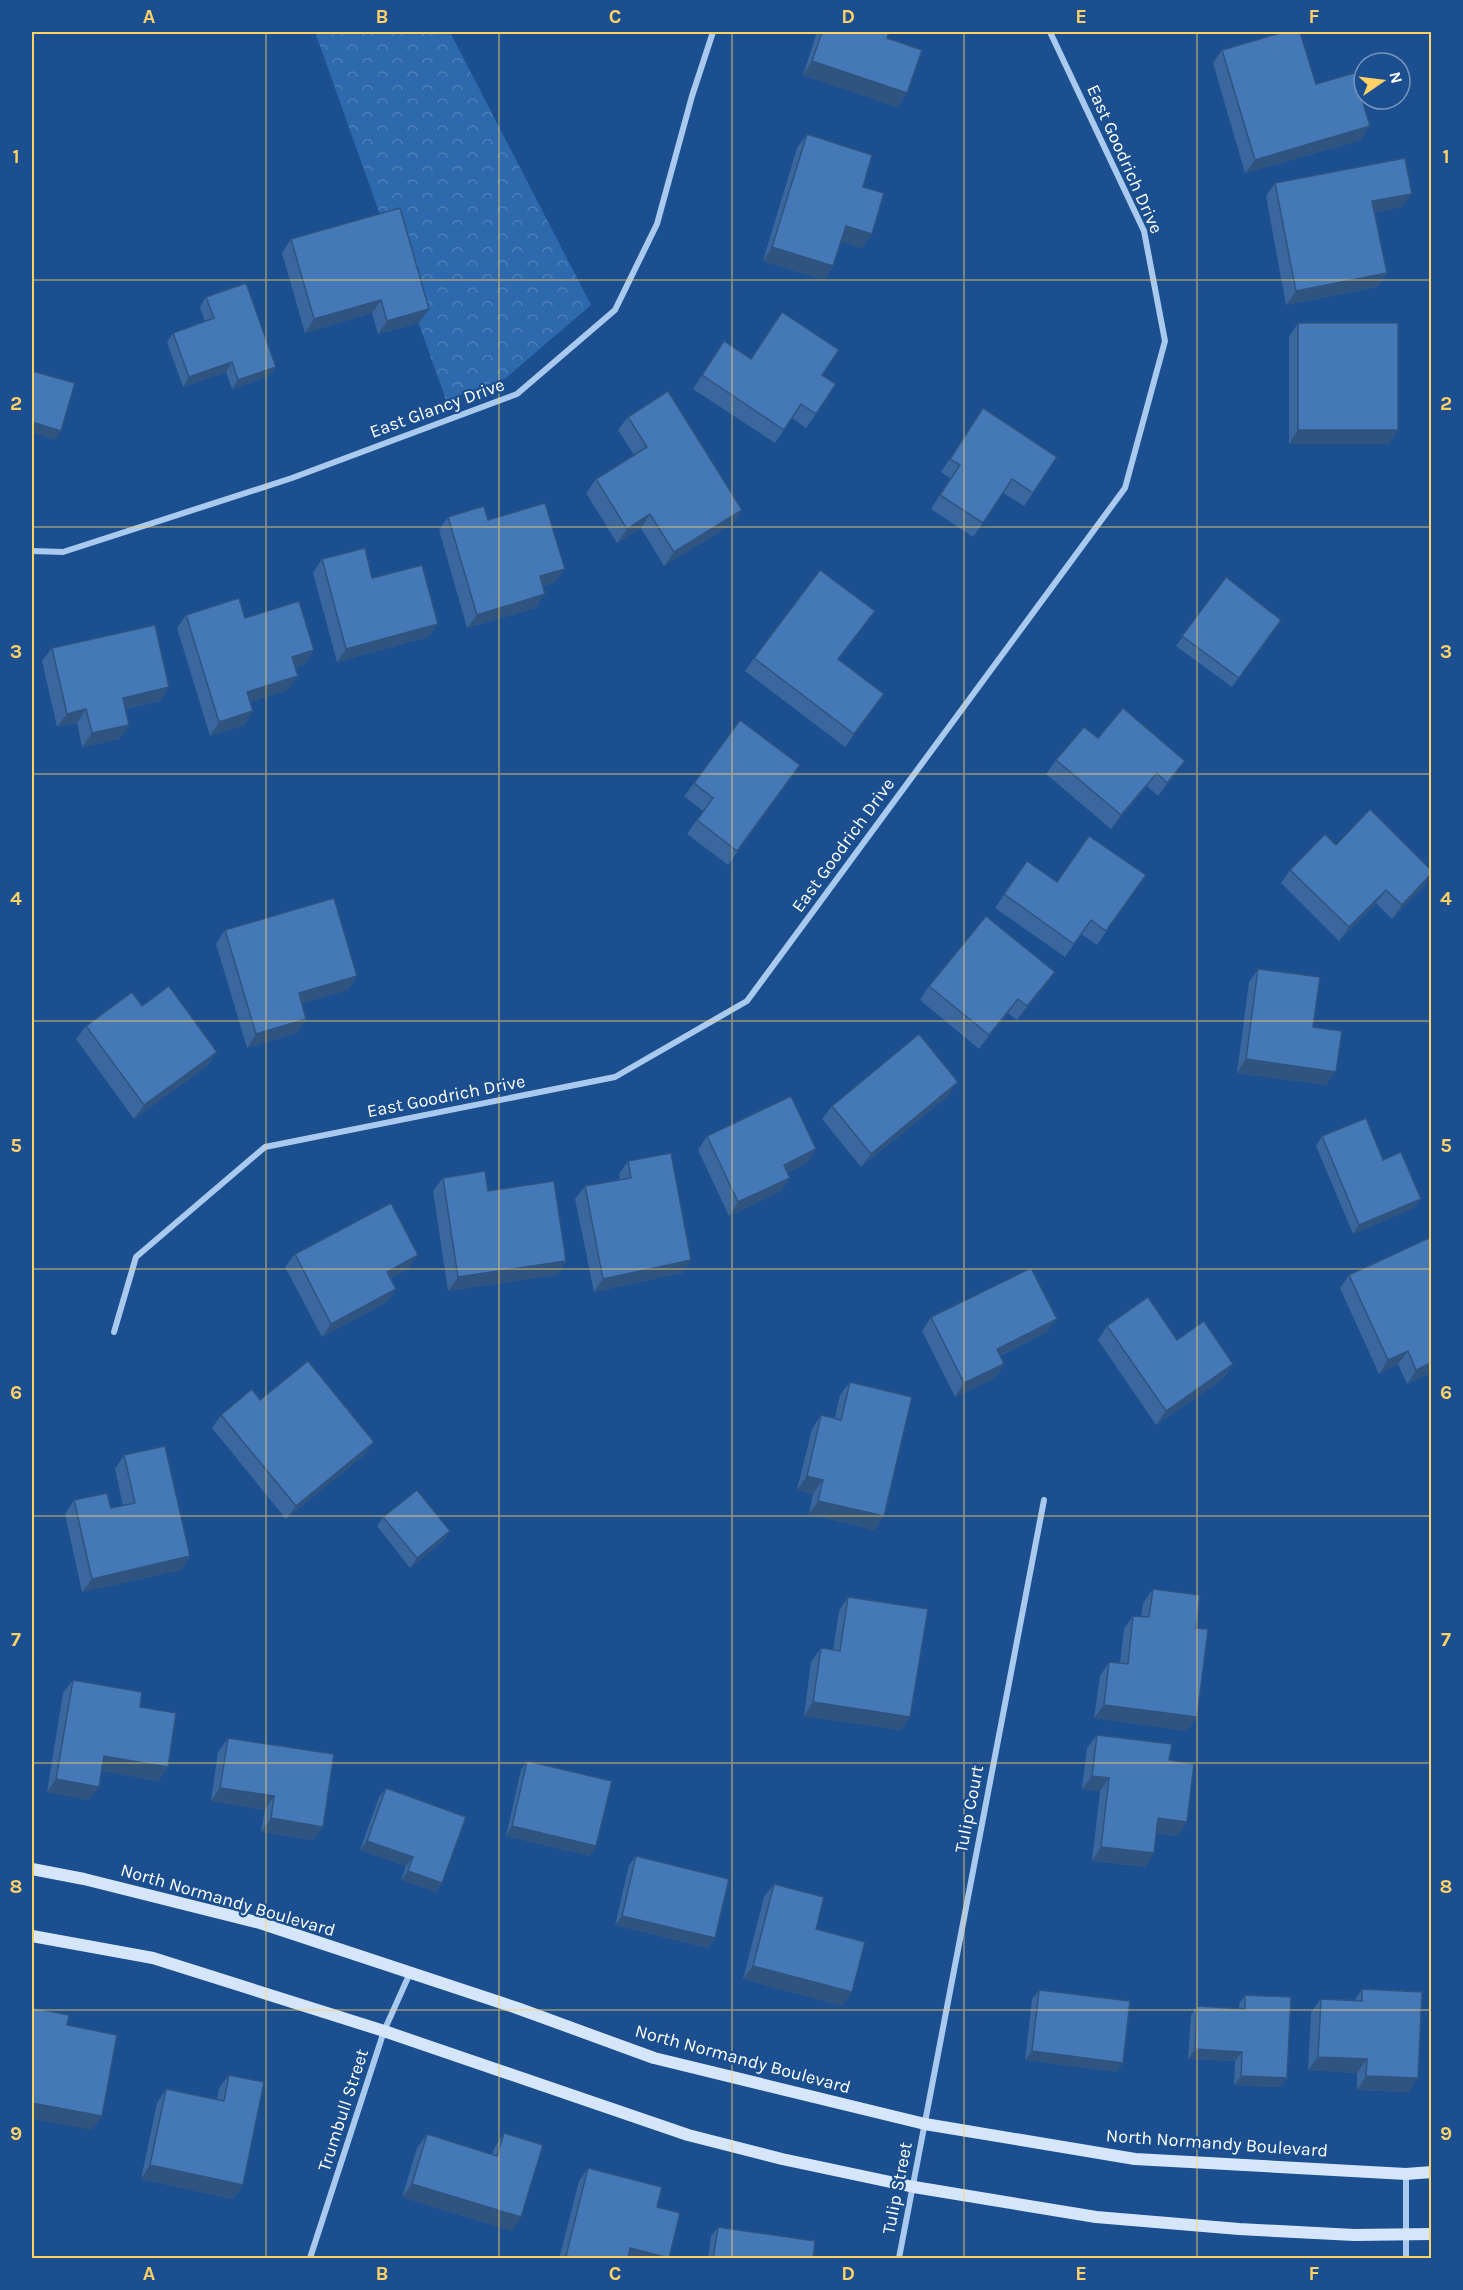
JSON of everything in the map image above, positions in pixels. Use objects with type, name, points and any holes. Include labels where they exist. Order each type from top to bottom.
[{"type":"street","name":"East Glancy Drive","points":[[32,551],[63,552],[292,478],[517,394],[615,310],[657,224],[692,96],[713,32]]},
{"type":"street","name":"East Goodrich Drive","points":[[114,1332],[136,1257],[265,1147],[615,1077],[747,1001],[1125,488],[1165,341],[1144,231],[1050,32]]},
{"type":"street","name":"Tulip Court","points":[[924,2124],[1044,1500]]},
{"type":"street","name":"North Normandy Boulevard","points":[[32,1869],[84,1879],[260,1923],[518,2008],[654,2058],[924,2124],[1135,2159],[1406,2174],[1431,2172]]},
{"type":"street","points":[[32,1936],[153,1958],[384,2031],[688,2134],[782,2159],[914,2187],[1096,2217],[1239,2229],[1431,2234]]},
{"type":"street","name":"Trumbull Street","points":[[310,2259],[384,2031],[411,1973]]},
{"type":"street","name":"Tulip Street","points":[[899,2259],[924,2124]]},
{"type":"street","points":[[1406,2174],[1406,2259]]},
{"type":"green space","points":[[315,32],[450,32],[591,305],[506,378],[446,400]]},
{"type":"building","points":[[822,32],[889,32],[887,38],[922,50],[907,93],[812,61]]},
{"type":"building","points":[[1284,32],[1300,32],[1316,84],[1352,74],[1352,111],[1365,111],[1370,126],[1255,160],[1222,50]]},
{"type":"building","points":[[807,134],[872,155],[863,187],[884,193],[872,234],[846,226],[833,266],[772,247]]},
{"type":"building","points":[[1405,158],[1412,194],[1372,201],[1387,273],[1296,291],[1275,183]]},
{"type":"building","points":[[400,208],[429,309],[387,321],[381,300],[314,319],[291,239]]},
{"type":"building","points":[[246,283],[276,367],[238,380],[232,362],[189,377],[173,333],[214,318],[206,297]]},
{"type":"building","points":[[782,312],[839,350],[822,375],[836,384],[816,414],[801,404],[784,430],[702,375],[724,341],[751,359]]},
{"type":"building","points":[[1298,323],[1398,323],[1398,430],[1298,430]]},
{"type":"building","points":[[32,371],[75,383],[61,431],[32,422]]},
{"type":"building","points":[[668,391],[742,510],[674,552],[650,514],[627,529],[596,479],[647,447],[628,417]]},
{"type":"building","points":[[983,408],[1057,457],[1033,493],[1012,479],[983,523],[940,495],[960,465],[950,459]]},
{"type":"building","points":[[545,503],[565,569],[540,576],[545,594],[477,615],[448,517],[484,506],[488,520]]},
{"type":"building","points":[[365,548],[372,578],[422,565],[438,624],[346,649],[322,559]]},
{"type":"building","points":[[820,570],[875,611],[838,659],[884,694],[854,734],[754,658]]},
{"type":"building","points":[[1226,577],[1281,620],[1239,678],[1182,636]]},
{"type":"building","points":[[239,598],[245,618],[299,601],[314,650],[292,657],[298,676],[247,692],[253,711],[219,722],[186,615]]},
{"type":"building","points":[[155,625],[169,687],[123,698],[129,725],[92,733],[86,709],[67,714],[52,648]]},
{"type":"building","points":[[1123,708],[1185,761],[1167,783],[1157,773],[1121,815],[1056,760],[1084,727],[1098,738]]},
{"type":"building","points":[[740,720],[800,765],[737,851],[697,820],[713,798],[694,783]]},
{"type":"building","points":[[1370,809],[1431,870],[1431,874],[1402,905],[1386,890],[1349,927],[1290,870],[1325,834],[1336,845]]},
{"type":"building","points":[[1089,836],[1146,875],[1106,931],[1091,920],[1074,944],[1004,894],[1027,861],[1057,882]]},
{"type":"building","points":[[334,898],[357,976],[299,993],[306,1019],[256,1034],[225,930]]},
{"type":"building","points":[[986,916],[1055,972],[1027,1006],[1018,999],[989,1035],[929,986]]},
{"type":"building","points":[[1258,969],[1320,977],[1313,1027],[1342,1031],[1336,1072],[1246,1059]]},
{"type":"building","points":[[169,986],[217,1052],[144,1105],[86,1026],[132,992],[142,1006]]},
{"type":"building","points":[[919,1034],[958,1082],[871,1154],[832,1106]]},
{"type":"building","points":[[791,1096],[816,1149],[784,1165],[790,1178],[738,1202],[707,1136]]},
{"type":"building","points":[[1366,1118],[1383,1160],[1401,1152],[1421,1199],[1359,1225],[1322,1136]]},
{"type":"building","points":[[671,1153],[691,1260],[603,1279],[585,1186],[631,1178],[628,1161]]},
{"type":"building","points":[[485,1171],[488,1191],[554,1181],[566,1261],[458,1277],[443,1178]]},
{"type":"building","points":[[391,1203],[418,1255],[387,1272],[396,1289],[331,1324],[295,1254]]},
{"type":"building","points":[[1431,1237],[1431,1363],[1416,1370],[1408,1351],[1388,1360],[1349,1275]]},
{"type":"building","points":[[1031,1268],[1057,1319],[997,1349],[1004,1364],[964,1383],[931,1317]]},
{"type":"building","points":[[1148,1297],[1177,1340],[1204,1321],[1233,1364],[1166,1411],[1107,1326]]},
{"type":"building","points":[[308,1361],[374,1442],[296,1506],[221,1415],[252,1389],[260,1400]]},
{"type":"building","points":[[850,1382],[912,1397],[884,1516],[818,1501],[823,1480],[807,1476],[821,1415],[841,1420]]},
{"type":"building","points":[[165,1446],[190,1556],[92,1579],[74,1500],[107,1493],[111,1508],[135,1503],[124,1455]]},
{"type":"building","points":[[417,1490],[450,1531],[417,1558],[383,1517]]},
{"type":"building","points":[[1153,1589],[1200,1595],[1196,1628],[1208,1629],[1197,1717],[1104,1705],[1109,1662],[1128,1664],[1133,1616],[1149,1617]]},
{"type":"building","points":[[848,1597],[928,1609],[910,1717],[813,1702],[821,1648],[840,1651]]},
{"type":"building","points":[[73,1680],[142,1692],[140,1707],[176,1713],[168,1767],[104,1756],[99,1787],[56,1779]]},
{"type":"building","points":[[1097,1735],[1172,1744],[1169,1760],[1194,1764],[1187,1822],[1158,1818],[1154,1853],[1101,1847],[1109,1778],[1092,1776]]},
{"type":"building","points":[[228,1738],[334,1754],[323,1827],[271,1818],[274,1796],[220,1788]]},
{"type":"building","points":[[527,1761],[612,1781],[596,1846],[512,1826]]},
{"type":"building","points":[[386,1788],[466,1817],[442,1883],[408,1871],[413,1857],[367,1841]]},
{"type":"building","points":[[636,1856],[729,1879],[715,1938],[622,1916]]},
{"type":"building","points":[[774,1884],[824,1897],[816,1929],[865,1942],[852,1992],[753,1966]]},
{"type":"building","points":[[1362,1989],[1422,1992],[1418,2078],[1366,2076],[1367,2059],[1318,2057],[1321,1999],[1362,2001]]},
{"type":"building","points":[[1039,1990],[1130,2001],[1123,2063],[1032,2051]]},
{"type":"building","points":[[1245,1995],[1291,1997],[1287,2078],[1241,2076],[1242,2052],[1195,2049],[1197,2006],[1245,2009]]},
{"type":"building","points":[[32,2008],[69,2015],[67,2025],[117,2035],[102,2116],[32,2103]]},
{"type":"building","points":[[229,2075],[264,2082],[243,2185],[150,2165],[166,2089],[224,2101]]},
{"type":"building","points":[[504,2133],[543,2145],[521,2217],[412,2184],[427,2134],[497,2156]]},
{"type":"building","points":[[588,2168],[662,2187],[657,2207],[680,2213],[669,2258],[630,2248],[628,2259],[576,2259],[566,2256]]},
{"type":"building","points":[[718,2227],[815,2241],[813,2259],[713,2259]]}]
